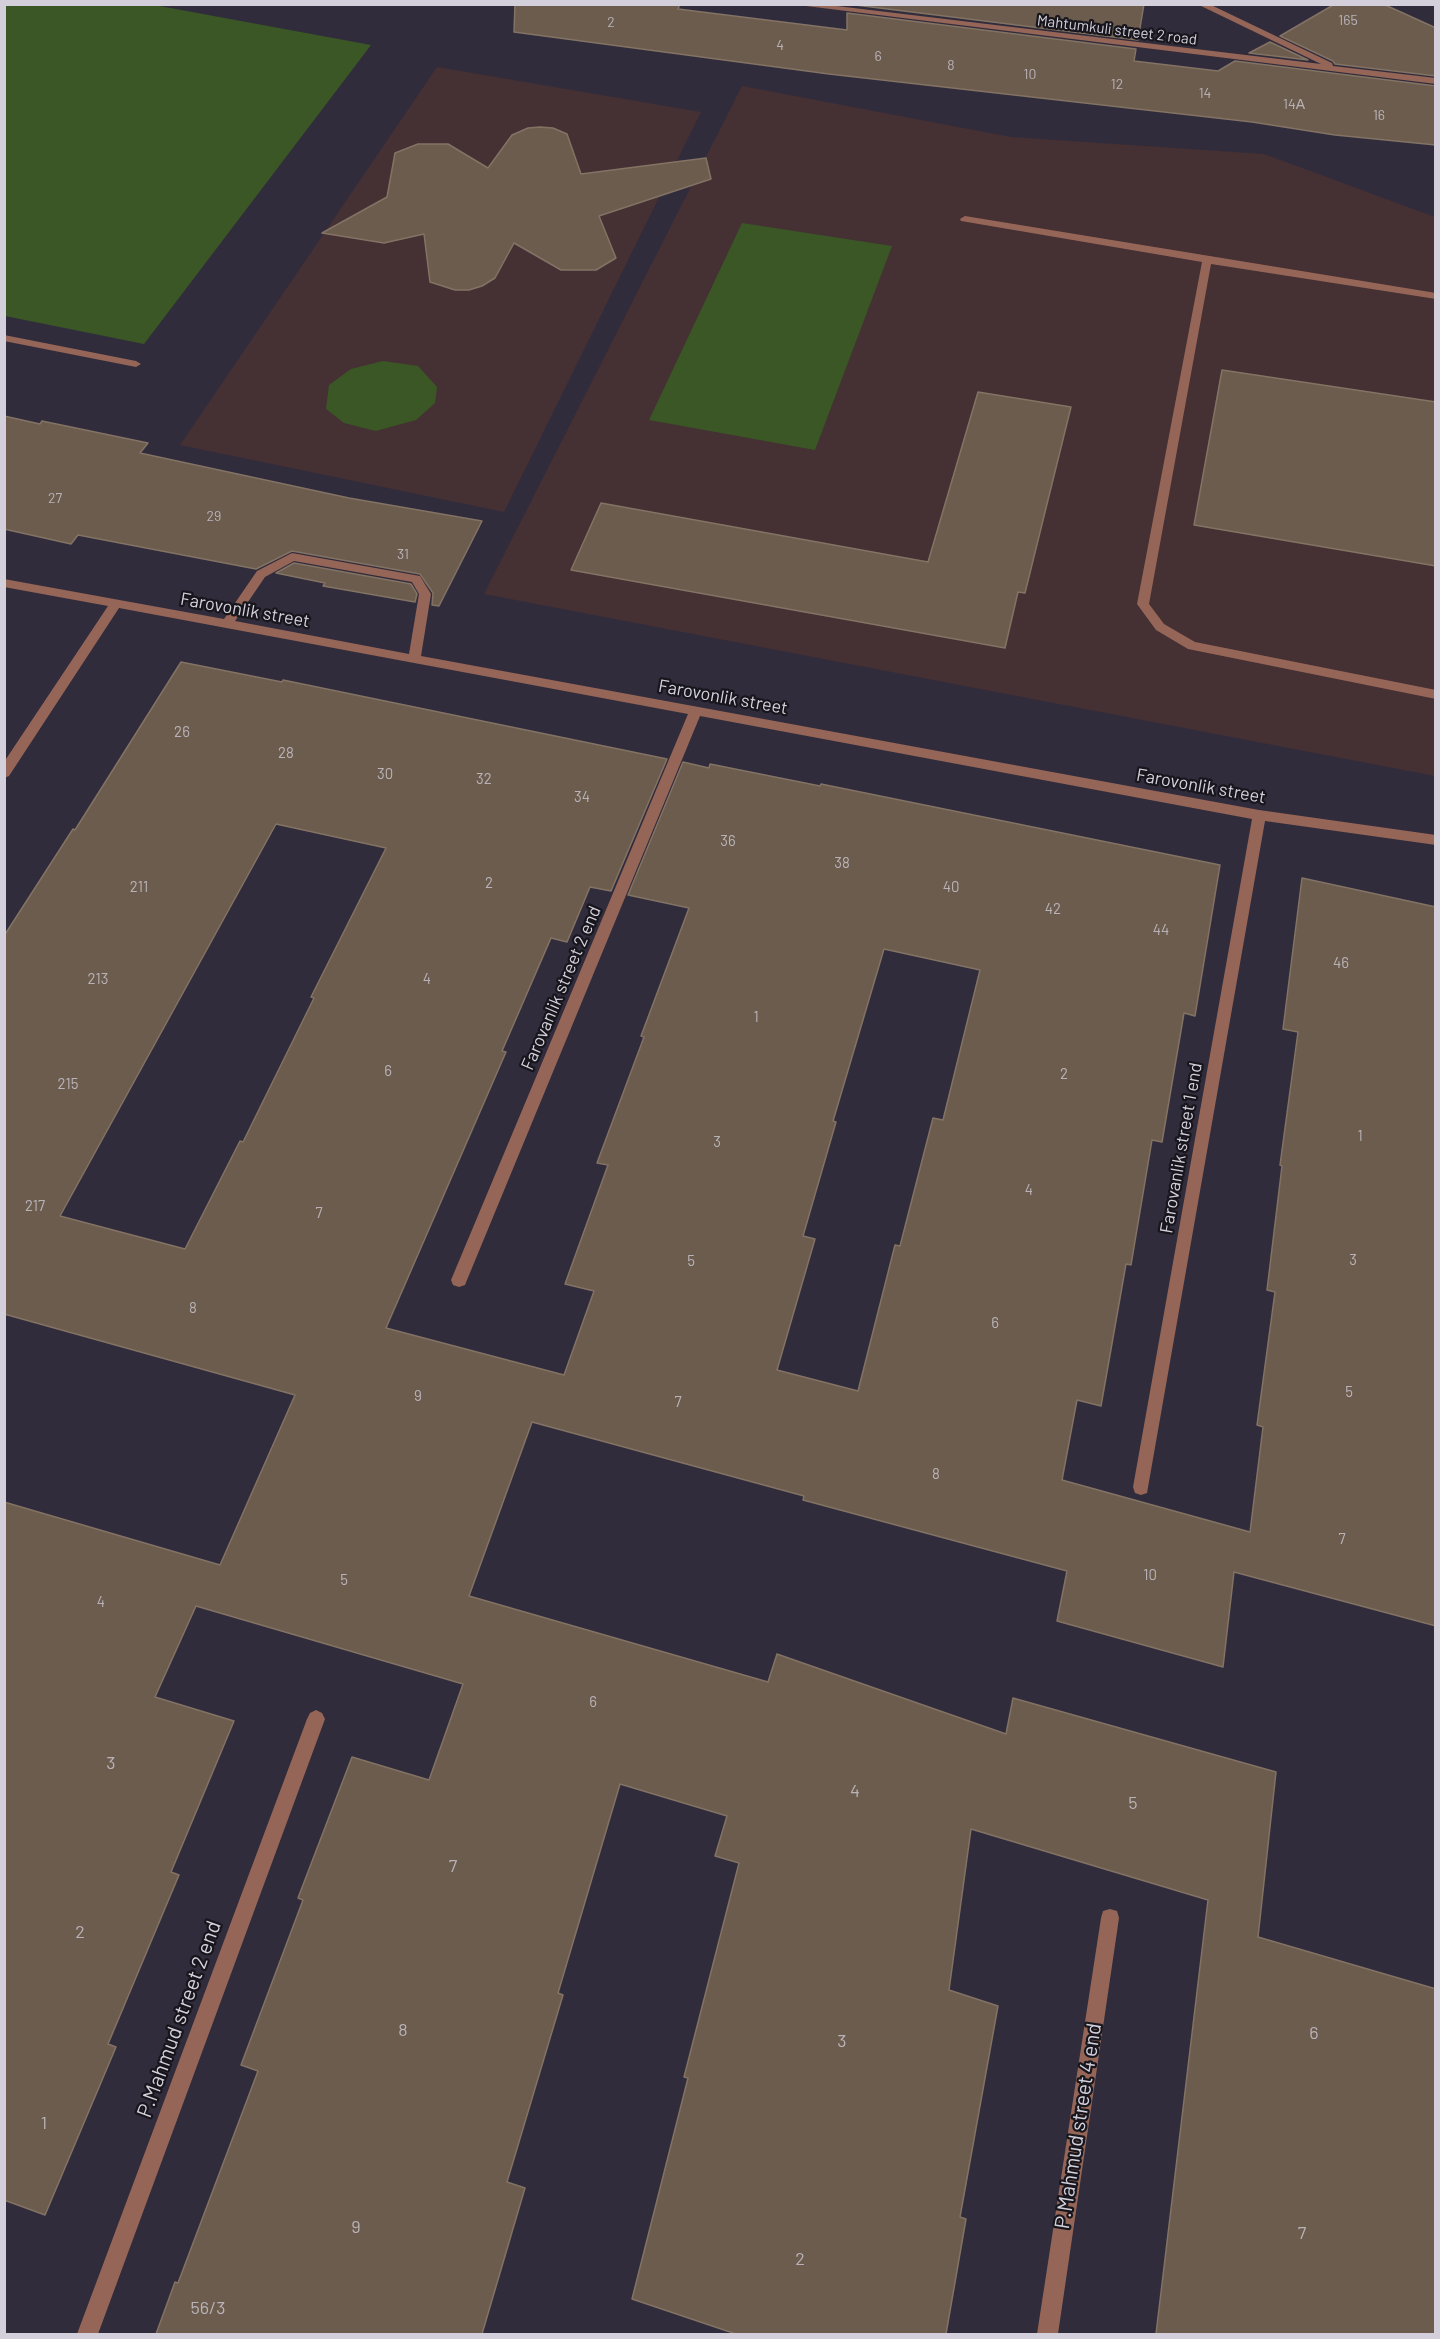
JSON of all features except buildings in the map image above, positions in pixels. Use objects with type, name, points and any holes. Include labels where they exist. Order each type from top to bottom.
[{"type":"street","name":"Mahtumkuli street 2 road","points":[[794,4],[1436,81]]},
{"type":"street","points":[[1201,4],[1341,71]]},
{"type":"street","points":[[965,219],[1436,296]]},
{"type":"street","points":[[1207,260],[1143,604],[1160,627],[1192,646],[1436,695]]},
{"type":"street","points":[[4,338],[136,364]]},
{"type":"street","points":[[226,626],[261,574],[292,557],[416,579],[425,594],[414,659]]},
{"type":"street","name":"Farovonlik street","points":[[4,583],[226,626],[696,710],[1259,815],[1436,840]]},
{"type":"street","points":[[4,774],[115,605]]},
{"type":"street","name":"Farovanlik street 2 end","points":[[459,1280],[696,710]]},
{"type":"street","name":"Farovanlik street 1 end","points":[[1142,1487],[1259,815]]},
{"type":"street","name":"P.Mahmud street 2 end","points":[[87,2334],[316,1719]]},
{"type":"street","name":"P.Mahmud street 4 end","points":[[1047,2334],[1110,1918]]},
{"type":"shaded area","points":[[437,67],[701,112],[504,512],[180,445]]},
{"type":"shaded area","points":[[742,86],[1011,137],[1264,154],[1435,217],[1435,776],[484,594]]},
{"type":"green space","points":[[4,5],[154,5],[371,45],[144,344],[5,316]]},
{"type":"green space","points":[[742,223],[892,246],[815,450],[649,420]]},
{"type":"green space","points":[[383,361],[418,366],[437,387],[435,403],[416,420],[376,431],[344,423],[326,409],[329,385],[351,369]]}]
